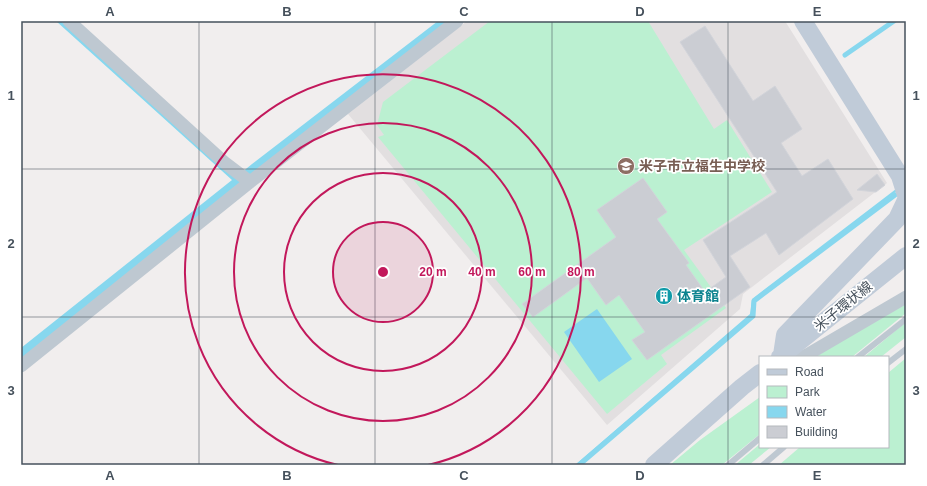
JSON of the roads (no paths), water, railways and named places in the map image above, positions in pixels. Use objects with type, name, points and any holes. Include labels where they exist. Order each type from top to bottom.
[{"type":"street","points":[[69,21],[219,158],[250,182]]},
{"type":"street","points":[[21,366],[250,182],[457,21]]},
{"type":"street","points":[[803,21],[900,176],[906,195]]},
{"type":"street","points":[[906,200],[897,219],[785,335],[781,356],[805,356],[906,297]]},
{"type":"street","name":"米子環状線","points":[[781,356],[906,256]]},
{"type":"street","points":[[654,465],[759,374]]},
{"type":"lane","points":[[859,356],[906,319]]},
{"type":"lane","points":[[889,362],[906,349]]},
{"type":"lane","points":[[728,465],[759,439]]},
{"type":"lane","points":[[763,465],[783,448]]},
{"type":"water","points":[[56,21],[61,21],[235,178],[438,21],[448,21],[21,359],[21,348],[232,180]]},
{"type":"water","points":[[896,189],[897,191],[753,300],[752,315],[577,465],[575,465],[750,314],[752,299]]},
{"type":"water","points":[[597,309],[632,359],[599,382],[564,332]]},
{"type":"waterway","points":[[845,55],[894,21]]},
{"type":"waterway","points":[[579,465],[753,316],[754,301],[895,195]]},
{"type":"place","name":"米子市立福生中学校","points":[[626,166]]},
{"type":"place","name":"体育館","points":[[664,296]]}]
